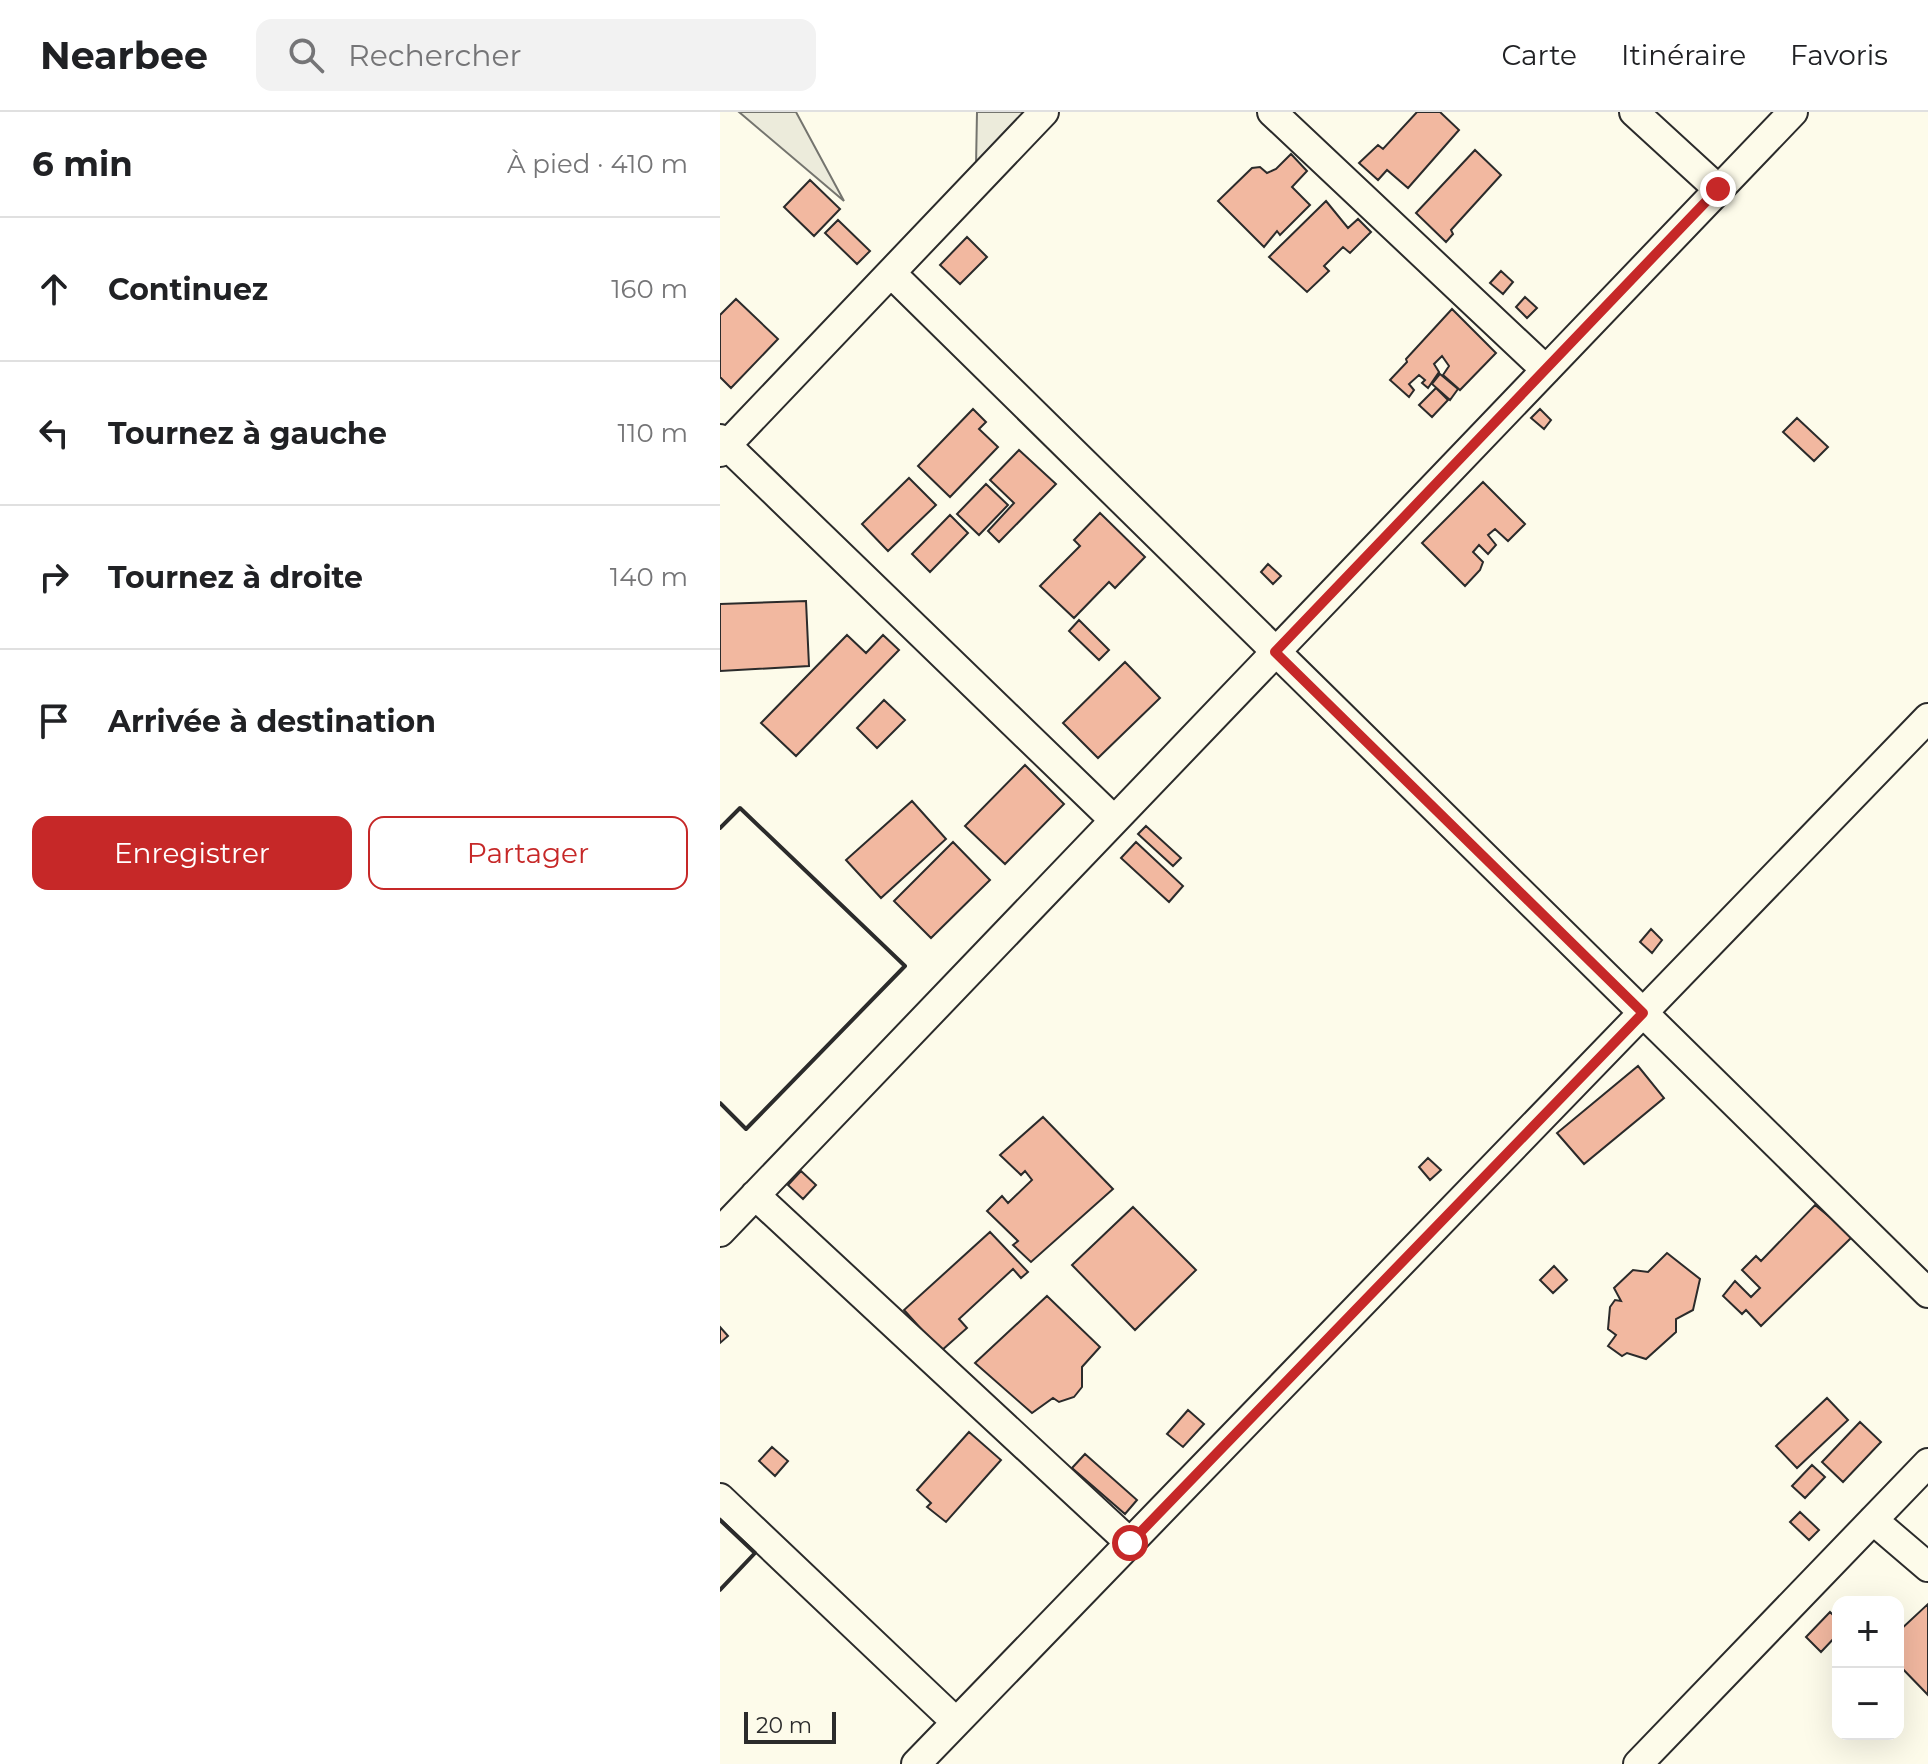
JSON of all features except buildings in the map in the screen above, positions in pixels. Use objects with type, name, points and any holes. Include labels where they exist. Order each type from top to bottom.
[{"type":"street","points":[[1044,112],[722,445],[1114,820]]},
{"type":"street","points":[[1272,112],[1546,370]]},
{"type":"street","points":[[1634,112],[1718,189]]},
{"type":"street","points":[[720,1232],[1793,112]]},
{"type":"street","points":[[891,273],[1928,1293]]},
{"type":"street","points":[[916,1764],[1928,718]]},
{"type":"street","points":[[755,1195],[1130,1543]]},
{"type":"street","points":[[1638,1764],[1928,1463]]},
{"type":"street","points":[[720,1498],[956,1722]]},
{"type":"street","points":[[1873,1520],[1928,1567]]},
{"type":"shaded area","points":[[739,112],[796,112],[844,201]]},
{"type":"shaded area","points":[[977,112],[1027,112],[976,166]]},
{"type":"wall","points":[[720,828],[740,808],[905,966],[746,1129],[720,1103]]},
{"type":"wall","points":[[720,1520],[755,1553],[720,1590]]},
{"type":"route","points":[[1130,1543],[1643,1013],[1275,652],[1718,189]]}]
